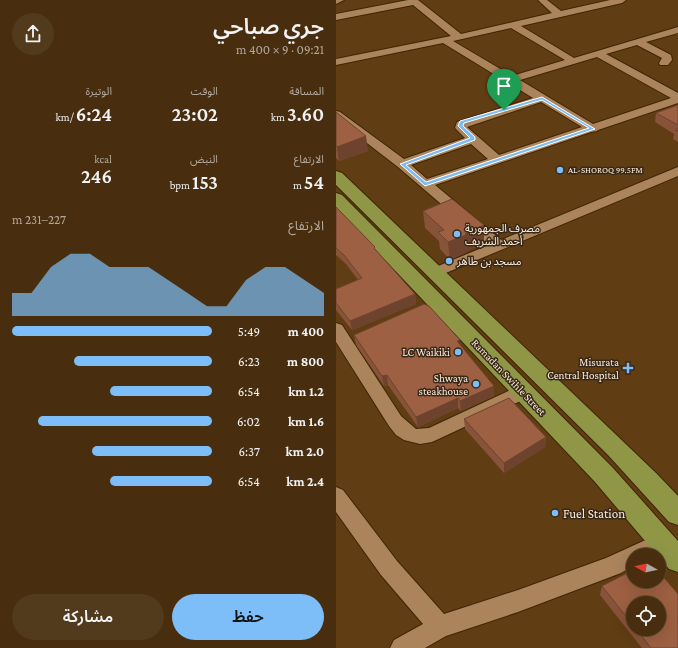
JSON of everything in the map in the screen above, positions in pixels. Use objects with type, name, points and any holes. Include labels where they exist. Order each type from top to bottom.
[{"type":"main road","name":"Ramadan Swihle Street","points":[[336,176],[629,461],[678,514]]},
{"type":"main road","name":"Ramadan Swihle Street","points":[[337,201],[429,305],[523,392],[604,476],[678,560]]},
{"type":"street","points":[[336,1],[340,0]]},
{"type":"street","points":[[542,0],[559,14]]},
{"type":"street","points":[[336,62],[459,37],[622,0]]},
{"type":"street","points":[[336,17],[413,1],[459,37]]},
{"type":"street","points":[[513,25],[574,61]]},
{"type":"street","points":[[512,79],[678,30]]},
{"type":"street","points":[[445,40],[593,129]]},
{"type":"street","points":[[638,42],[667,57],[667,60],[664,63]]},
{"type":"street","points":[[598,54],[678,98]]},
{"type":"street","points":[[497,160],[460,126],[462,122],[542,98]]},
{"type":"street","points":[[425,184],[593,129],[678,98]]},
{"type":"street","points":[[336,114],[402,164],[498,245]]},
{"type":"street","points":[[402,164],[473,138]]},
{"type":"street","points":[[436,272],[678,171]]},
{"type":"street","points":[[344,338],[395,421],[405,433],[412,436],[424,437],[432,435],[523,392]]},
{"type":"street","points":[[336,496],[389,568],[440,627]]},
{"type":"street","points":[[649,548],[662,542]]},
{"type":"street","points":[[402,648],[440,627],[525,599],[613,566],[626,559]]},
{"type":"building","points":[[678,105],[678,125],[656,113]]},
{"type":"building","points":[[336,112],[366,136],[337,147]]},
{"type":"building","points":[[452,199],[484,225],[465,234],[466,235],[448,242],[438,232],[444,230],[423,211]]},
{"type":"building","points":[[336,207],[375,247],[374,248],[415,294],[350,321],[336,303],[336,289],[362,278],[344,255],[336,248]]},
{"type":"building","points":[[424,304],[429,306],[460,340],[457,341],[494,386],[460,401],[458,398],[416,417],[387,375],[382,376],[354,335]]},
{"type":"building","points":[[509,398],[546,437],[504,463],[464,419]]},
{"type":"building","points":[[626,574],[626,588],[666,588],[666,580],[678,594],[678,648],[651,648],[642,636],[666,636],[666,596],[626,596],[626,616],[602,586]]},
{"type":"place","name":"AL-SHOROQ 99.5FM","points":[[560,170]]},
{"type":"place","name":"مصرف الجمهورية أحمد الشريف","points":[[457,234]]},
{"type":"place","name":"مسجد بن طاهر","points":[[449,261]]},
{"type":"place","name":"LC Waikiki","points":[[458,352]]},
{"type":"place","name":"Misurata Central Hospital","points":[[628,368]]},
{"type":"place","name":"Shwaya steakhouse","points":[[476,384]]},
{"type":"place","name":"Fuel Station","points":[[555,513]]},
{"type":"route","points":[[542,98],[593,129],[425,184],[402,164],[473,138],[461,128],[460,125],[462,122],[504,110],[542,98]]}]
